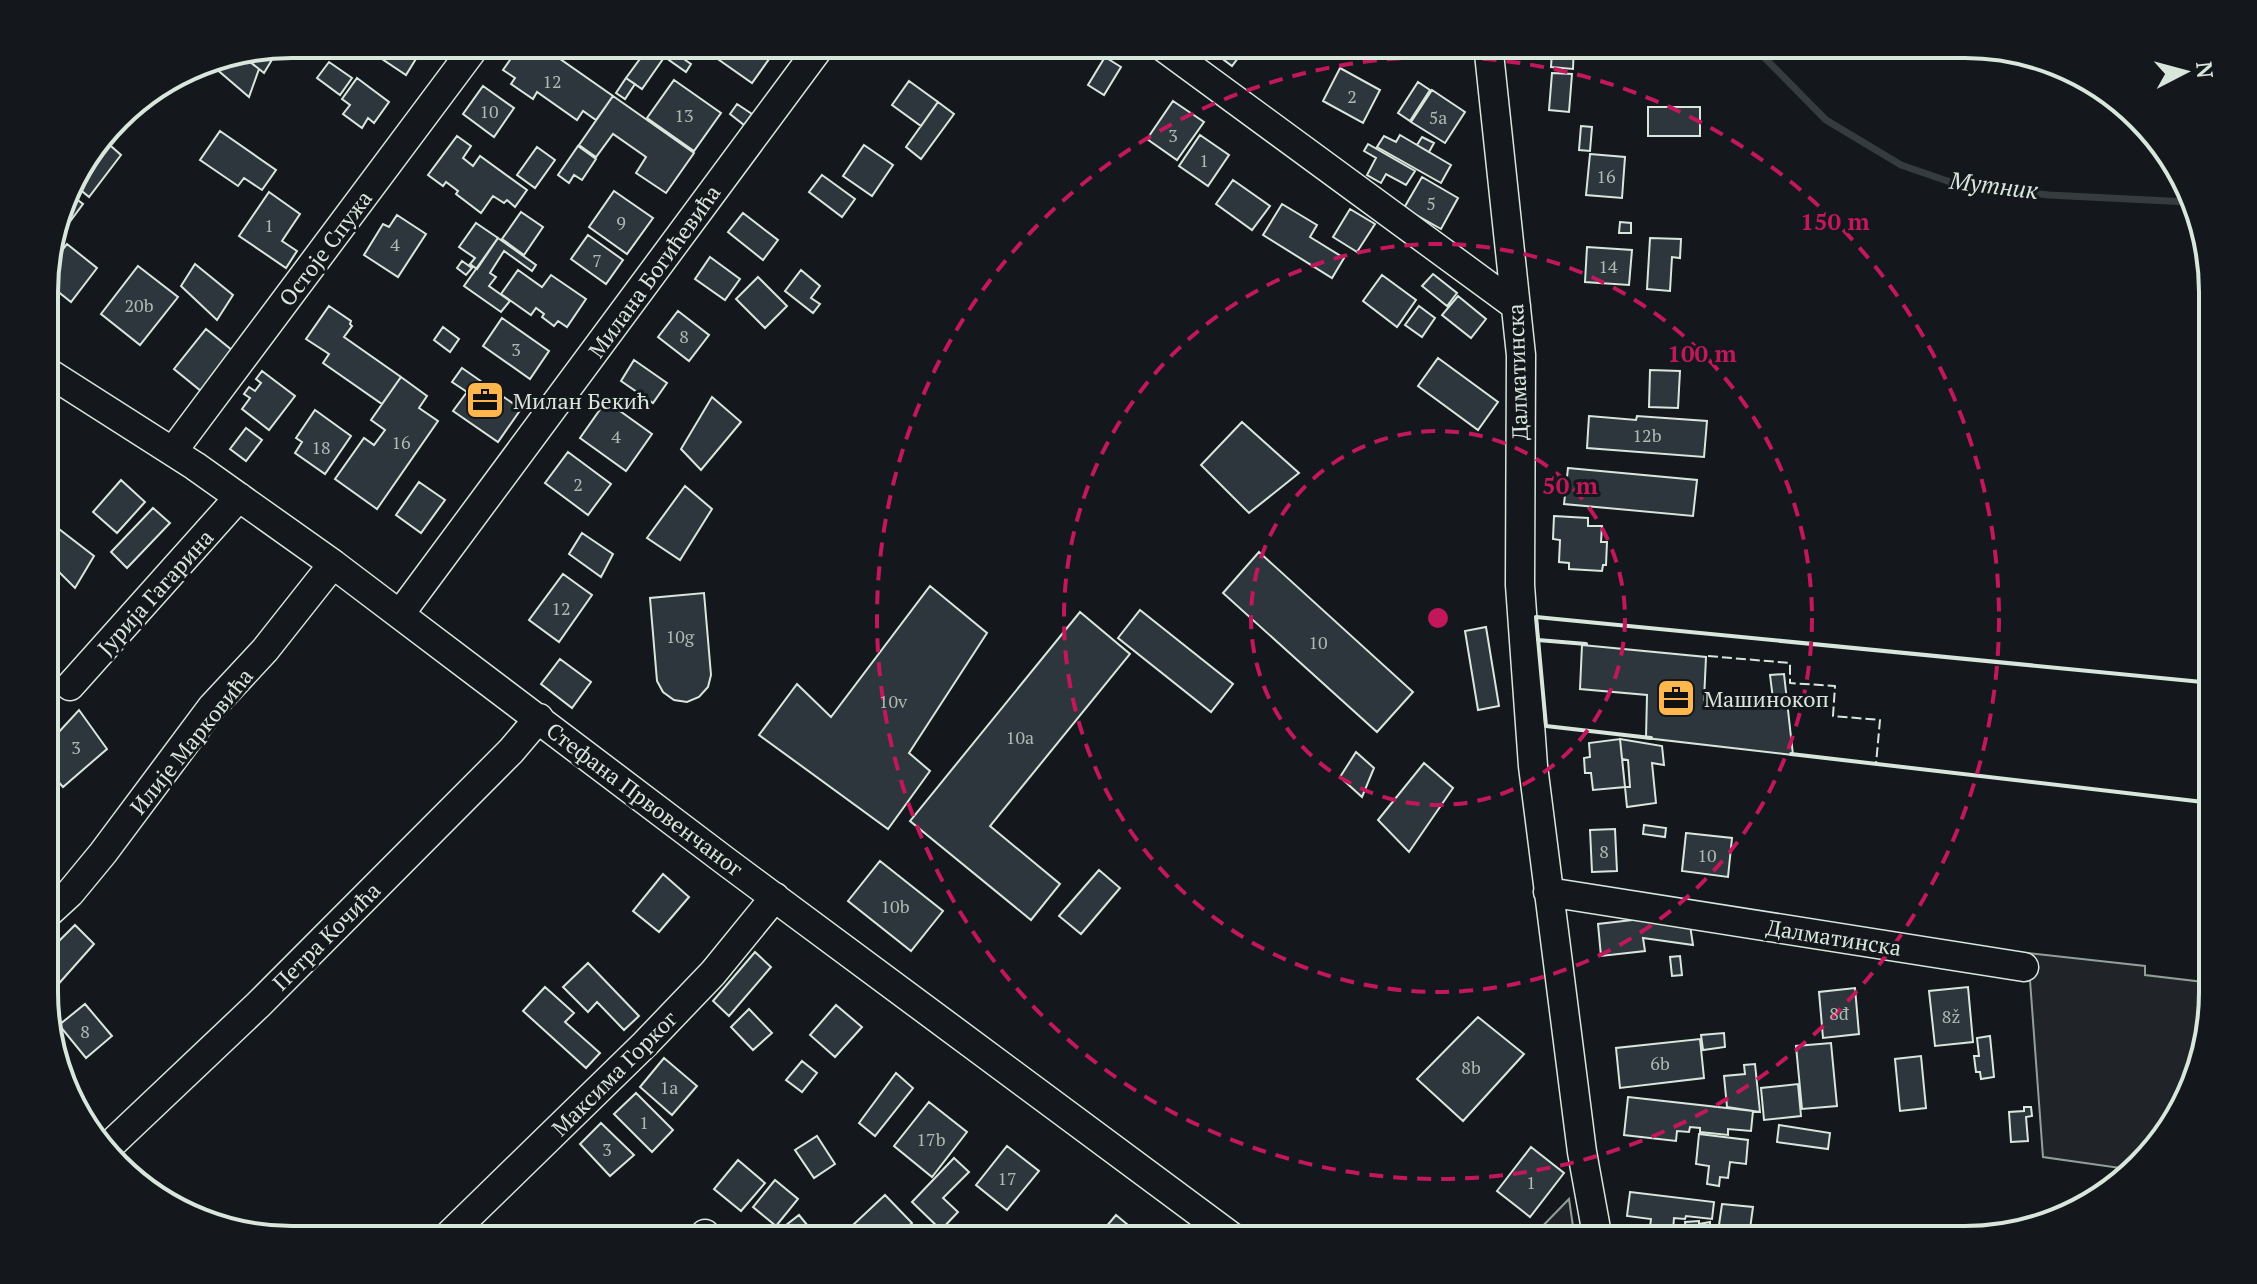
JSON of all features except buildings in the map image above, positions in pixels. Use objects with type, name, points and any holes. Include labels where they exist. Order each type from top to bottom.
[{"type":"street","name":"Остоје Спужа","points":[[173,451],[467,58]]},
{"type":"street","name":"Милана Богићевића","points":[[400,614],[812,58]]},
{"type":"street","points":[[1178,58],[1516,306]]},
{"type":"street","name":"Далматинска","points":[[1489,58],[1521,355],[1520,585],[1533,766],[1582,1152],[1595,1225]]},
{"type":"street","name":"Стефана Првовенчаног","points":[[58,379],[173,451],[333,564],[1216,1225]]},
{"type":"street","name":"Јурија Гагарина","points":[[70,686],[239,497]]},
{"type":"street","name":"Илије Марковића","points":[[58,904],[103,853],[212,707],[265,650],[333,564]]},
{"type":"street","name":"Петра Кочића","points":[[113,1142],[258,1005],[511,751],[539,718]]},
{"type":"street","name":"Далматинска","points":[[1548,892],[2024,967]]},
{"type":"street","name":"Максима Горког","points":[[458,1226],[655,1034],[713,973],[775,897]]},
{"type":"shaded area","points":[[2028,953],[2145,966],[2145,975],[2198,981],[2195,1038],[2187,1067],[2168,1109],[2131,1158],[2120,1168],[2043,1157]]},
{"type":"shaded area","points":[[1569,1199],[1573,1225],[1543,1225]]},
{"type":"waterway","name":"Мутник","points":[[1765,58],[1826,120],[1901,165],[1956,184],[2049,195],[2181,202]]},
{"type":"fence","points":[[1708,656],[1790,663],[1790,683],[1835,686],[1833,716],[1880,720],[1876,764]]},
{"type":"wall","points":[[1651,738],[1546,726],[1536,617],[2198,682]]},
{"type":"wall","points":[[1538,640],[1586,644]]},
{"type":"wall","points":[[1791,754],[2198,801]]},
{"type":"place","name":"Милан Бекић","points":[[485,400]]},
{"type":"place","name":"Машинокоп","points":[[1676,698]]}]
